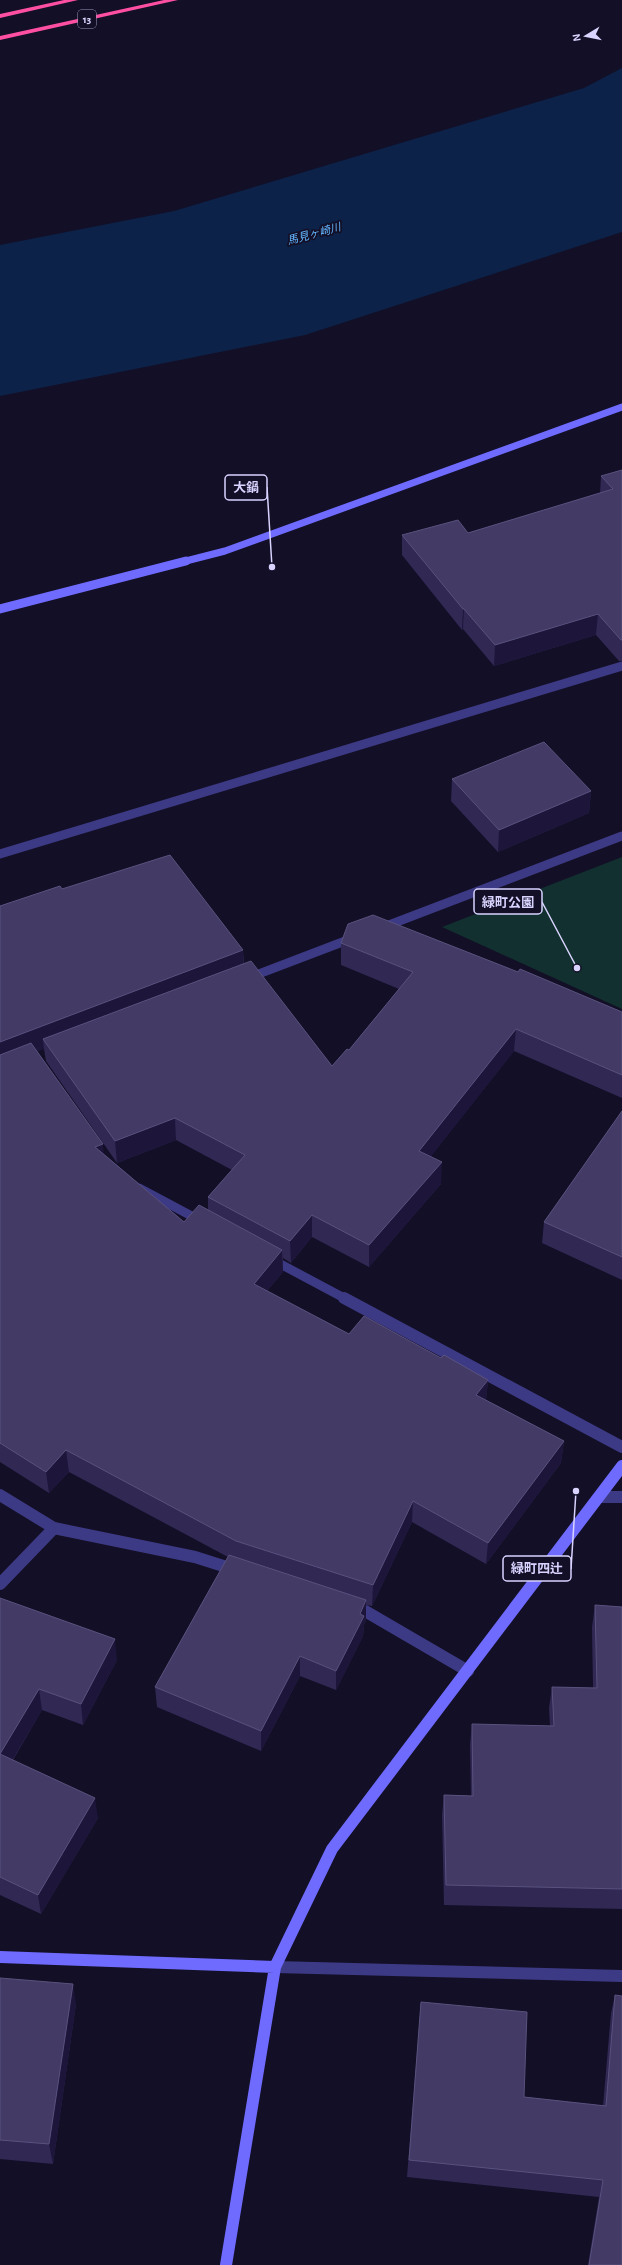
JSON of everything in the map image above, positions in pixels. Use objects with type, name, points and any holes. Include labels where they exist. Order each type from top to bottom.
[{"type":"highway","name":"13","points":[[0,16],[74,0]]},
{"type":"highway","name":"13","points":[[0,38],[174,0]]},
{"type":"street","points":[[0,610],[225,551],[622,407]]},
{"type":"street","points":[[0,854],[622,666]]},
{"type":"street","points":[[236,982],[622,836]]},
{"type":"street","points":[[127,1181],[210,1226]]},
{"type":"street","points":[[259,1252],[622,1447]]},
{"type":"street","points":[[226,2265],[275,1967],[332,1849],[622,1466]]},
{"type":"street","points":[[0,1495],[54,1528],[195,1557],[247,1573]]},
{"type":"street","points":[[600,1497],[622,1497]]},
{"type":"street","points":[[0,1584],[54,1528]]},
{"type":"street","points":[[343,1604],[365,1611],[468,1670]]},
{"type":"street","points":[[0,1957],[275,1967],[622,1976]]},
{"type":"green space","points":[[622,857],[622,1009],[442,927]]},
{"type":"water","name":"馬見ヶ崎川","points":[[622,68],[622,232],[305,335],[0,396],[0,245],[174,211],[584,88]]},
{"type":"building","points":[[622,470],[622,640],[598,614],[495,645],[402,535],[458,520],[468,533],[613,489],[601,476]]},
{"type":"building","points":[[544,742],[591,791],[499,830],[452,779]]},
{"type":"building","points":[[170,855],[243,950],[0,1042],[0,906],[60,886],[62,889]]},
{"type":"building","points":[[373,915],[518,972],[520,969],[622,1012],[622,1075],[516,1029],[419,1151],[442,1162],[369,1245],[312,1215],[290,1241],[208,1197],[245,1155],[175,1118],[115,1141],[43,1039],[251,961],[332,1066],[347,1049],[349,1050],[413,972],[341,943],[348,924]]},
{"type":"building","points":[[31,1043],[103,1144],[95,1147],[184,1222],[199,1205],[282,1250],[254,1284],[349,1334],[364,1316],[441,1358],[444,1355],[488,1380],[476,1395],[564,1441],[488,1543],[413,1501],[373,1585],[236,1541],[66,1450],[46,1472],[0,1443],[0,1055]]},
{"type":"building","points":[[622,1111],[622,1257],[544,1222]]},
{"type":"building","points":[[229,1555],[366,1600],[360,1614],[364,1616],[336,1671],[300,1656],[261,1731],[155,1687]]},
{"type":"building","points":[[0,1598],[115,1639],[81,1704],[39,1689],[0,1754]]},
{"type":"building","points":[[595,1605],[622,1607],[622,1889],[446,1885],[444,1795],[473,1796],[472,1724],[554,1726],[552,1687],[597,1688]]},
{"type":"building","points":[[0,1754],[95,1798],[38,1895],[0,1877]]},
{"type":"building","points":[[0,1978],[73,1984],[49,2144],[0,2140]]},
{"type":"building","points":[[615,1995],[622,1996],[622,2265],[589,2265],[603,2180],[409,2160],[421,2002],[527,2012],[524,2097],[606,2106]]},
{"type":"place","name":"大鍋","points":[[272,567]]},
{"type":"place","name":"緑町公園","points":[[577,968]]},
{"type":"place","name":"緑町四辻","points":[[576,1491]]}]
